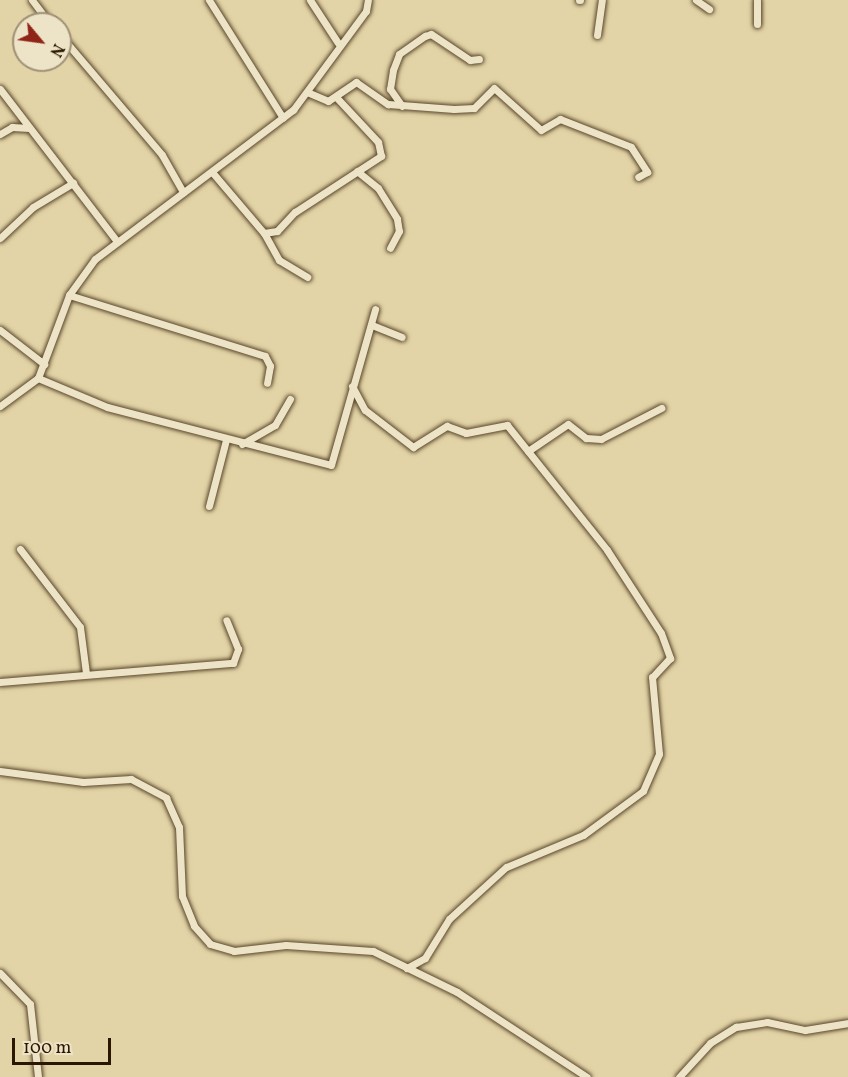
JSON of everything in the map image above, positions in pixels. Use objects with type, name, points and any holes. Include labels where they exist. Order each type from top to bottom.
[{"type":"street","points":[[209,0],[283,118]]},
{"type":"street","points":[[310,0],[338,43]]},
{"type":"street","points":[[0,406],[38,378],[69,295],[116,240],[283,118],[307,92],[338,43],[366,11],[368,0]]},
{"type":"street","points":[[597,35],[602,0]]},
{"type":"street","points":[[696,0],[709,9]]},
{"type":"street","points":[[757,0],[757,24]]},
{"type":"street","points":[[402,107],[390,89],[393,70],[399,54],[425,36],[431,34],[470,60],[479,59]]},
{"type":"street","points":[[72,49],[162,155],[183,192]]},
{"type":"street","points":[[307,92],[325,101],[336,97],[356,82],[381,100],[402,107],[474,108],[494,88],[541,130],[560,119],[631,147],[647,172],[638,177]]},
{"type":"street","points":[[0,89],[116,240]]},
{"type":"street","points":[[264,233],[277,231],[295,212],[357,171],[378,160],[381,147],[336,97]]},
{"type":"street","points":[[0,134],[12,127],[29,128]]},
{"type":"street","points":[[357,171],[378,188],[397,219],[399,231],[390,248]]},
{"type":"street","points":[[212,172],[264,233],[279,260],[307,276]]},
{"type":"street","points":[[0,238],[33,207],[73,183]]},
{"type":"street","points":[[69,295],[265,356],[270,366],[267,383]]},
{"type":"street","points":[[38,378],[71,396],[226,440],[331,465],[375,309]]},
{"type":"street","points":[[372,325],[402,337]]},
{"type":"street","points":[[0,330],[44,364]]},
{"type":"street","points":[[352,386],[365,411],[413,447],[420,447],[444,427],[466,433],[500,423],[528,451],[607,550],[664,640],[670,660],[652,677],[659,754],[643,791],[583,835],[506,867],[449,919],[425,958],[407,968]]},
{"type":"street","points":[[242,444],[272,427],[290,399]]},
{"type":"street","points":[[528,451],[568,424],[586,438],[601,439],[661,408]]},
{"type":"street","points":[[209,506],[226,440]]},
{"type":"street","points":[[20,549],[80,627],[86,673]]},
{"type":"street","points":[[0,682],[86,673],[233,663],[238,649],[226,620]]},
{"type":"street","points":[[0,771],[83,782],[131,779],[166,798],[179,827],[182,896],[200,935],[217,948],[355,948],[407,968],[457,992],[587,1077]]},
{"type":"street","points":[[0,974],[30,1004],[38,1077]]},
{"type":"street","points":[[679,1077],[710,1043],[736,1027],[766,1022],[805,1030],[848,1023]]}]
